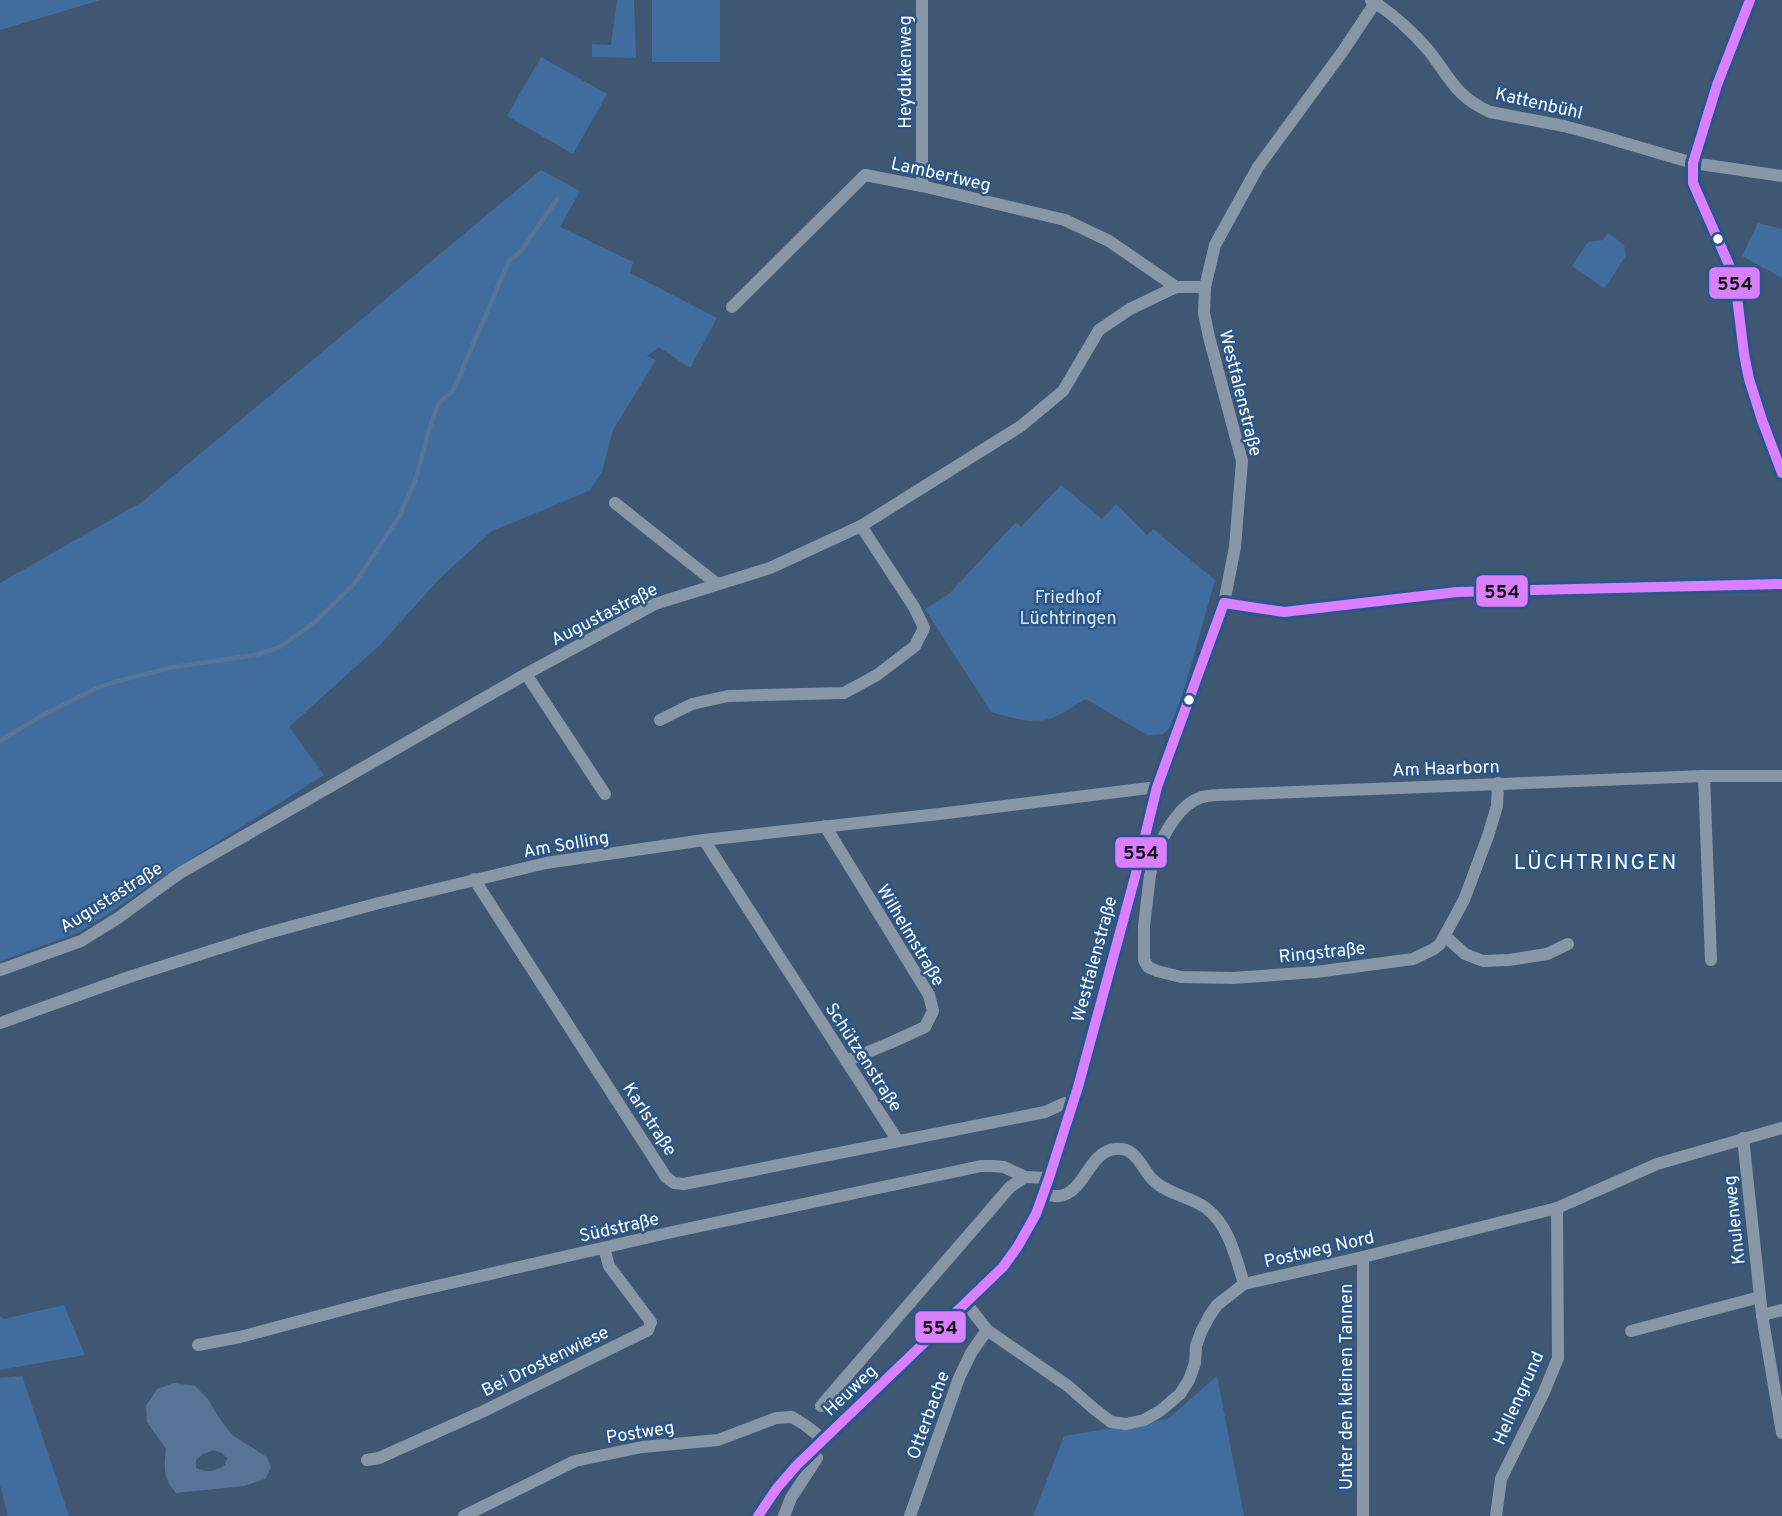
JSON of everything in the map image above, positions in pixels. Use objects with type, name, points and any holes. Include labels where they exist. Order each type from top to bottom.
[{"type":"street","name":"Heydukenweg","points":[[922,0],[922,186]]},
{"type":"street","points":[[1750,0],[1717,85],[1693,163],[1693,183],[1733,274],[1745,363],[1782,473]]},
{"type":"street","name":"Kattenbühl","points":[[1374,1],[1430,52],[1459,92],[1490,112],[1563,126],[1693,163],[1782,176]]},
{"type":"street","name":"Westfalenstraße","points":[[898,1141],[1045,1112],[1065,1102],[1071,1108],[1157,787],[1224,603],[1238,527],[1242,461],[1204,313],[1205,287],[1215,245],[1258,167],[1343,51],[1374,1]]},
{"type":"street","name":"Lambertweg","points":[[732,307],[865,175],[1065,220],[1109,241],[1176,287]]},
{"type":"street","name":"Augustastraße","points":[[0,970],[80,941],[118,918],[180,873],[526,674],[655,604],[770,568],[861,526],[1021,426],[1063,391],[1099,330],[1130,309],[1176,287],[1205,287]]},
{"type":"street","points":[[615,503],[717,584]]},
{"type":"street","points":[[660,720],[692,704],[728,696],[844,693],[877,675],[915,646],[924,628],[914,607],[861,526]]},
{"type":"street","points":[[1224,603],[1284,612],[1457,592],[1782,584]]},
{"type":"street","points":[[526,674],[606,794]]},
{"type":"street","points":[[1704,776],[1711,960]]},
{"type":"street","name":"Am Haarborn","points":[[1155,853],[1178,815],[1199,797],[1219,794],[1704,776],[1782,776]]},
{"type":"street","name":"Ringstraße","points":[[1155,853],[1144,926],[1144,960],[1149,967],[1157,971],[1181,977],[1220,978],[1316,972],[1413,959],[1440,944],[1464,900],[1497,806],[1498,783]]},
{"type":"street","name":"Am Solling","points":[[0,1023],[129,977],[264,934],[546,863],[704,840],[1157,787]]},
{"type":"street","name":"Wilhelmstraße","points":[[825,826],[929,995],[933,1011],[925,1027],[891,1044],[846,1061]]},
{"type":"street","name":"Schützenstraße","points":[[704,840],[898,1141]]},
{"type":"street","points":[[1140,851],[1155,853]]},
{"type":"street","name":"Karlstraße","points":[[474,879],[666,1177],[674,1183],[684,1184],[898,1141]]},
{"type":"street","points":[[1445,936],[1465,954],[1483,961],[1547,954],[1568,944]]},
{"type":"street","name":"Postweg Nord","points":[[966,1303],[987,1330],[1068,1385],[1111,1422],[1126,1424],[1144,1420],[1180,1394],[1189,1380],[1195,1363],[1196,1346],[1210,1315],[1217,1305],[1244,1284],[1557,1208],[1657,1164],[1782,1128]]},
{"type":"street","name":"Knulenweg","points":[[1743,1138],[1759,1297],[1782,1433]]},
{"type":"street","points":[[1060,1140],[1044,1194],[1057,1197],[1065,1195],[1104,1153],[1115,1149],[1128,1151],[1139,1159],[1154,1181],[1206,1208],[1221,1224],[1244,1284]]},
{"type":"street","name":"Südstraße","points":[[198,1345],[240,1337],[398,1295],[663,1234],[981,1166],[1004,1167],[1025,1177],[1049,1178]]},
{"type":"street","name":"Heuweg","points":[[821,1406],[1010,1187],[1025,1177]]},
{"type":"street","name":"Heuweg","points":[[758,1516],[777,1488],[822,1439],[1003,1267],[1036,1214],[1044,1194]]},
{"type":"street","name":"Hellengrund","points":[[1496,1516],[1500,1479],[1558,1358],[1557,1208]]},
{"type":"street","name":"Bei Drostenwiese","points":[[368,1461],[484,1411],[648,1330],[651,1322],[609,1266],[604,1248]]},
{"type":"street","name":"Unter den kleinen Tannen","points":[[1363,1257],[1363,1516]]},
{"type":"street","points":[[1631,1331],[1759,1297]]},
{"type":"street","points":[[1762,1315],[1782,1310]]},
{"type":"street","name":"Otterbache","points":[[910,1516],[959,1378],[971,1353],[987,1330]]},
{"type":"street","name":"Postweg","points":[[464,1516],[575,1461],[642,1447],[718,1440],[776,1418],[792,1417],[822,1439]]},
{"type":"street","points":[[784,1516],[791,1498],[817,1458],[811,1451]]},
{"type":"green space","points":[[0,0],[101,0],[0,30]]},
{"type":"green space","points":[[617,0],[634,0],[636,58],[592,57],[592,44],[611,45]]},
{"type":"green space","points":[[652,0],[720,0],[720,62],[652,62]]},
{"type":"green space","points":[[541,57],[607,94],[573,154],[507,116]]},
{"type":"green space","points":[[541,170],[580,191],[560,227],[633,262],[630,273],[717,318],[690,368],[659,347],[647,356],[656,360],[613,430],[602,472],[589,491],[492,531],[440,578],[381,644],[289,727],[324,775],[75,934],[0,961],[0,583],[142,502]]},
{"type":"green space","points":[[1758,223],[1782,229],[1782,278],[1742,256]]},
{"type":"green space","points":[[1608,233],[1624,245],[1626,255],[1604,288],[1572,266],[1588,242],[1603,240]]},
{"type":"green space","name":"Friedhof Lüchtringen","points":[[1061,485],[1102,519],[1116,504],[1147,535],[1153,529],[1215,580],[1175,722],[1163,734],[1147,735],[1086,699],[1049,719],[1024,720],[991,712],[925,609],[950,593],[1016,522],[1021,527]]},
{"type":"green space","points":[[64,1305],[85,1355],[0,1370],[0,1317],[4,1319]]},
{"type":"green space","points":[[22,1376],[69,1516],[8,1516],[0,1485],[0,1378]]},
{"type":"green space","points":[[1217,1376],[1244,1516],[1033,1516],[1064,1436],[1168,1419]]},
{"type":"shaded area","points":[[174,1383],[195,1386],[208,1399],[232,1435],[267,1457],[271,1468],[265,1479],[244,1486],[176,1493],[165,1473],[166,1449],[147,1422],[146,1406],[157,1389]],"holes":[[[214,1450],[227,1458],[225,1465],[207,1471],[196,1468],[196,1460],[203,1454]]]},
{"type":"waterway","points":[[0,741],[41,716],[97,688],[174,667],[255,655],[278,648],[313,624],[354,584],[400,515],[416,478],[439,403],[453,391],[509,261],[522,250],[557,199]]},
{"type":"tunnel","points":[[1060,1140],[1069,1114]]},
{"type":"transit line","name":"554","points":[[1750,0],[1717,85],[1693,163],[1693,183],[1733,274],[1749,379],[1782,473]]},
{"type":"transit line","name":"554","points":[[1224,603],[1284,612],[1457,592],[1782,584]]},
{"type":"transit line","name":"554","points":[[758,1516],[797,1465],[1003,1267],[1036,1214],[1078,1087],[1157,787],[1224,603]]},
{"type":"district","name":"LÜCHTRINGEN","points":[[1596,862]]}]
